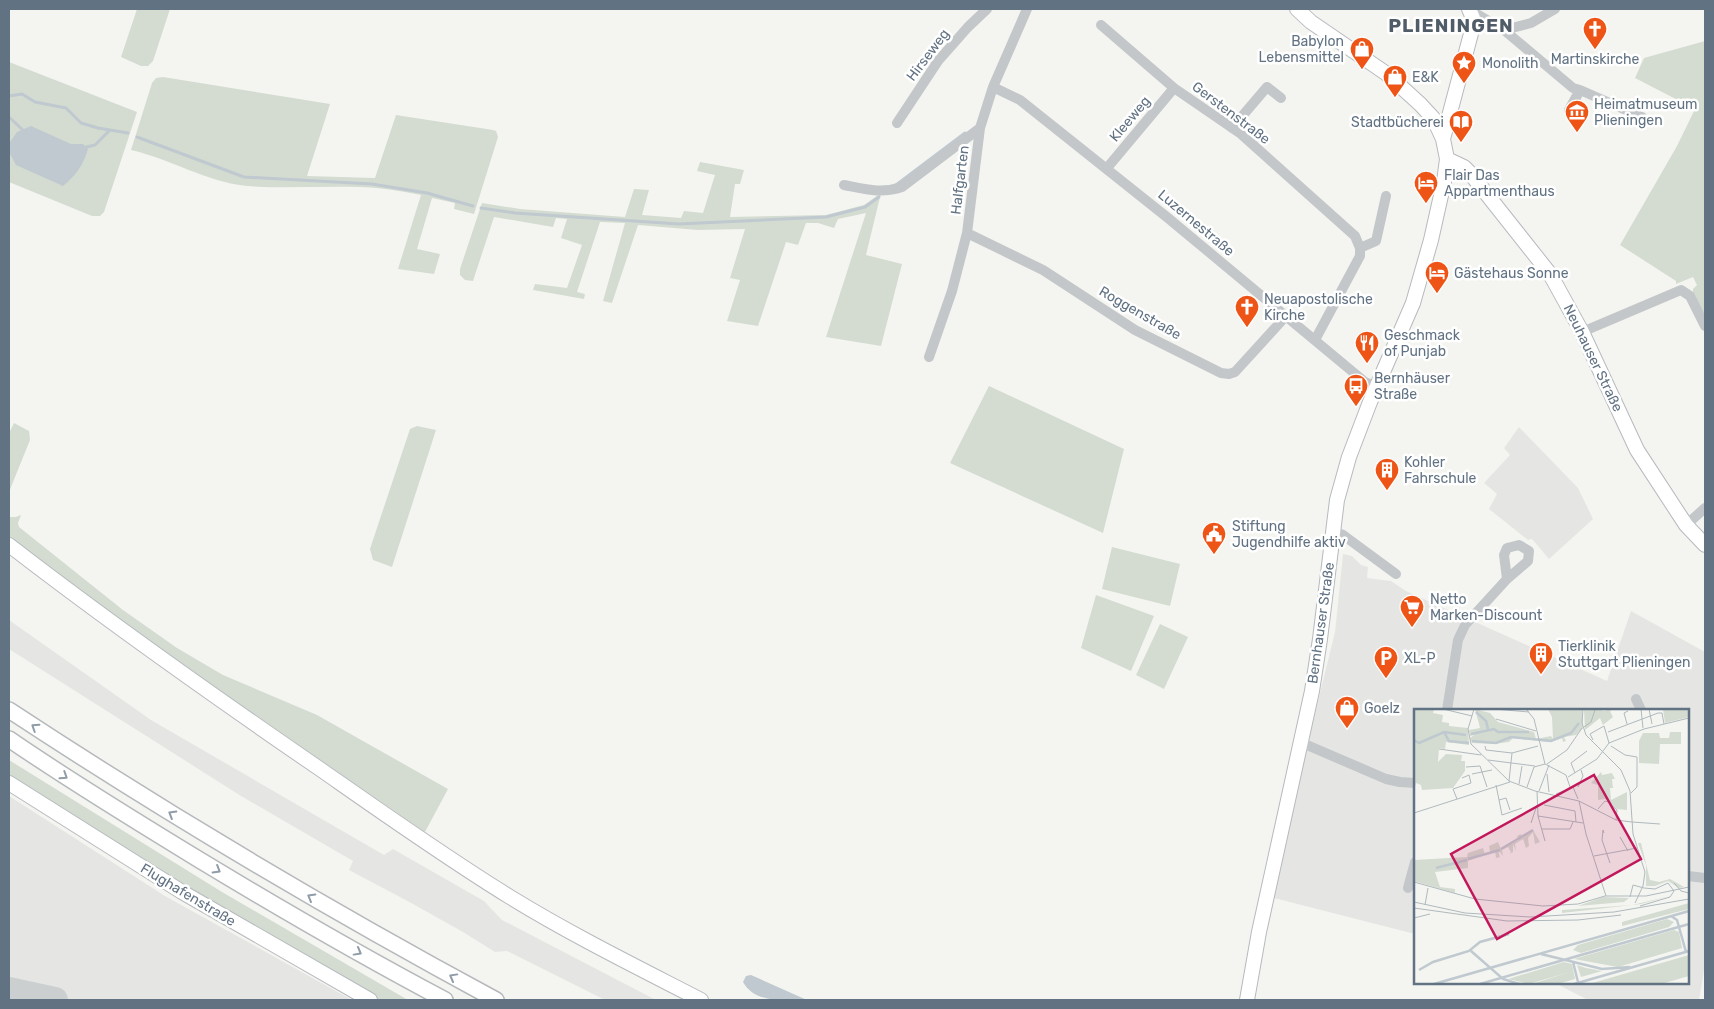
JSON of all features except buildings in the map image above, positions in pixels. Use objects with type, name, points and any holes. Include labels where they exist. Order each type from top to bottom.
[{"type":"highway","points":[[9,710],[228,848],[376,935],[496,1000]]},
{"type":"highway","points":[[9,739],[118,810],[232,879],[445,1000]]},
{"type":"main road","points":[[1297,9],[1311,22],[1387,74],[1409,93],[1433,118],[1443,139]]},
{"type":"main road","points":[[1443,139],[1473,26],[1469,9]]},
{"type":"main road","points":[[1433,118],[1448,116]]},
{"type":"main road","name":"Bernhauser Straße","points":[[1247,1000],[1259,932],[1312,691],[1337,500],[1343,475],[1377,387],[1402,330],[1421,276],[1444,182],[1447,159],[1443,139]]},
{"type":"main road","name":"Neuhauser Straße","points":[[1447,159],[1464,167],[1470,173],[1550,274],[1582,332],[1636,450],[1686,524],[1705,545]]},
{"type":"main road","points":[[9,545],[136,640],[461,866],[511,898],[584,940],[701,1000]]},
{"type":"main road","name":"Flughafenstraße","points":[[9,783],[182,892],[370,1000]]},
{"type":"street","name":"Hirseweg","points":[[897,123],[938,61],[987,9]]},
{"type":"street","name":"Halfgarten","points":[[929,357],[952,291],[967,233],[980,128],[993,87],[1027,9]]},
{"type":"street","points":[[1469,9],[1504,30],[1574,88],[1642,117]]},
{"type":"street","points":[[1504,30],[1531,23],[1555,9]]},
{"type":"street","points":[[1473,26],[1490,22]]},
{"type":"street","name":"Gerstenstraße","points":[[1101,25],[1174,88],[1240,134],[1355,236],[1360,248]]},
{"type":"street","name":"Luzernestraße","points":[[993,87],[1020,100],[1107,168],[1365,382],[1377,387]]},
{"type":"street","points":[[1232,128],[1267,87],[1281,98]]},
{"type":"street","name":"Kleeweg","points":[[1107,168],[1174,88]]},
{"type":"street","points":[[1569,110],[1580,90]]},
{"type":"street","points":[[844,185],[881,192],[889,192],[902,187],[980,128]]},
{"type":"street","points":[[1315,340],[1360,256],[1360,248],[1376,241],[1386,196]]},
{"type":"street","name":"Roggenstraße","points":[[967,233],[1044,270],[1135,330],[1221,373],[1229,374],[1235,372],[1286,316]]},
{"type":"street","points":[[1582,332],[1681,290],[1690,296],[1705,326]]},
{"type":"street","points":[[1686,524],[1705,508]]},
{"type":"street","points":[[1333,531],[1343,535],[1396,574]]},
{"type":"street","points":[[1447,709],[1458,640],[1465,625],[1507,579]]},
{"type":"street","points":[[1636,698],[1641,709]]},
{"type":"street","points":[[1300,742],[1386,779],[1414,783]]},
{"type":"street","points":[[1408,888],[1414,866]]},
{"type":"street","points":[[1689,876],[1705,878]]},
{"type":"shaded area","points":[[137,9],[170,9],[153,61],[148,66],[141,66],[121,57]]},
{"type":"shaded area","points":[[1705,41],[1705,316],[1693,292],[1697,285],[1693,277],[1676,284],[1676,281],[1620,245],[1677,146],[1695,109],[1635,78],[1644,58]]},
{"type":"shaded area","points":[[9,62],[137,112],[104,212],[100,216],[92,216],[9,182]]},
{"type":"shaded area","points":[[163,77],[330,104],[307,176],[375,178],[396,115],[493,130],[496,131],[498,137],[474,214],[454,209],[455,203],[432,198],[417,249],[440,254],[434,274],[398,269],[421,195],[365,187],[274,187],[232,184],[131,150],[152,83],[156,78]]},
{"type":"shaded area","points":[[31,126],[71,144],[83,144],[88,149],[78,170],[63,186],[16,165],[10,154],[10,142],[17,132]]},
{"type":"shaded area","points":[[700,162],[744,170],[740,184],[735,184],[730,217],[826,215],[864,205],[881,193],[866,255],[902,264],[881,346],[826,337],[866,213],[838,219],[834,228],[818,223],[806,223],[798,245],[786,242],[758,326],[727,321],[740,280],[730,278],[745,229],[698,230],[638,225],[612,303],[603,301],[625,223],[600,222],[577,292],[585,294],[584,299],[533,290],[535,284],[567,288],[582,245],[561,238],[567,219],[556,218],[553,227],[494,217],[473,281],[465,280],[460,275],[460,269],[482,203],[520,209],[625,217],[634,189],[649,190],[642,215],[681,218],[684,211],[703,213],[715,175],[697,171]]},
{"type":"shaded area","points":[[989,386],[1124,449],[1103,533],[950,463]]},
{"type":"shaded area","points":[[14,423],[29,431],[30,440],[9,492],[9,433]]},
{"type":"shaded area","points":[[417,426],[436,430],[392,567],[373,560],[370,549],[410,429]]},
{"type":"shaded area","points":[[1519,427],[1578,488],[1593,519],[1549,559],[1532,539],[1528,540],[1489,509],[1497,494],[1484,483],[1510,455],[1504,448]]},
{"type":"shaded area","points":[[21,515],[18,523],[19,527],[123,610],[177,648],[223,675],[317,715],[448,789],[425,832],[133,630],[29,553],[9,537],[9,517]]},
{"type":"shaded area","points":[[1112,547],[1180,564],[1170,606],[1102,589]]},
{"type":"shaded area","points":[[1343,554],[1352,556],[1361,565],[1368,567],[1367,578],[1391,581],[1406,591],[1607,681],[1631,611],[1705,652],[1705,964],[1699,1000],[1588,1000],[1557,984],[1689,984],[1689,709],[1414,709],[1414,934],[1270,897],[1335,632]]},
{"type":"shaded area","points":[[1096,595],[1154,616],[1131,671],[1081,648]]},
{"type":"shaded area","points":[[9,620],[151,720],[384,855],[393,849],[484,901],[502,920],[656,1000],[605,1000],[507,951],[495,952],[463,932],[349,870],[353,861],[241,796],[9,649]]},
{"type":"shaded area","points":[[1160,624],[1188,637],[1164,689],[1136,675]]},
{"type":"shaded area","points":[[9,760],[222,892],[408,1000],[380,1000],[155,869],[9,777]]},
{"type":"shaded area","points":[[9,796],[165,896],[352,1000],[9,1000]]},
{"type":"shaded area","points":[[751,975],[807,1000],[772,999],[755,994],[743,982],[746,976]]},
{"type":"waterway","points":[[9,96],[22,94],[35,102],[66,108],[81,123],[128,133]]},
{"type":"waterway","points":[[9,117],[25,132]]},
{"type":"waterway","points":[[82,148],[95,145],[110,130]]},
{"type":"waterway","points":[[896,185],[965,133]]},
{"type":"waterway","points":[[137,137],[244,177],[372,184],[427,193],[473,206]]},
{"type":"waterway","points":[[481,208],[515,213],[679,224],[826,217],[865,207],[879,197]]},
{"type":"taxiway","points":[[9,990],[55,1000]]},
{"type":"place","name":"Martinskirche","points":[[1595,50]]},
{"type":"place","name":"Babylon Lebensmittel","points":[[1362,70]]},
{"type":"place","name":"Monolith","points":[[1464,84]]},
{"type":"place","name":"E&K","points":[[1395,98]]},
{"type":"place","name":"Heimatmuseum Plieningen","points":[[1577,133]]},
{"type":"place","name":"Stadtbücherei","points":[[1461,143]]},
{"type":"place","name":"Flair Das Appartmenthaus","points":[[1426,204]]},
{"type":"place","name":"Gästehaus Sonne","points":[[1437,294]]},
{"type":"place","name":"Neuapostolische Kirche","points":[[1247,328]]},
{"type":"place","name":"Geschmack of Punjab","points":[[1367,364]]},
{"type":"place","name":"Bernhäuser Straße","points":[[1356,407]]},
{"type":"place","name":"Kohler Fahrschule","points":[[1387,491]]},
{"type":"place","name":"Stiftung Jugendhilfe aktiv","points":[[1214,555]]},
{"type":"place","name":"Netto Marken-Discount","points":[[1412,628]]},
{"type":"place","name":"Tierklinik Stuttgart Plieningen","points":[[1541,675]]},
{"type":"place","name":"XL-P","points":[[1386,679]]},
{"type":"place","name":"Goelz","points":[[1347,729]]},
{"type":"district","name":"PLIENINGEN","points":[[1451,25]]}]
